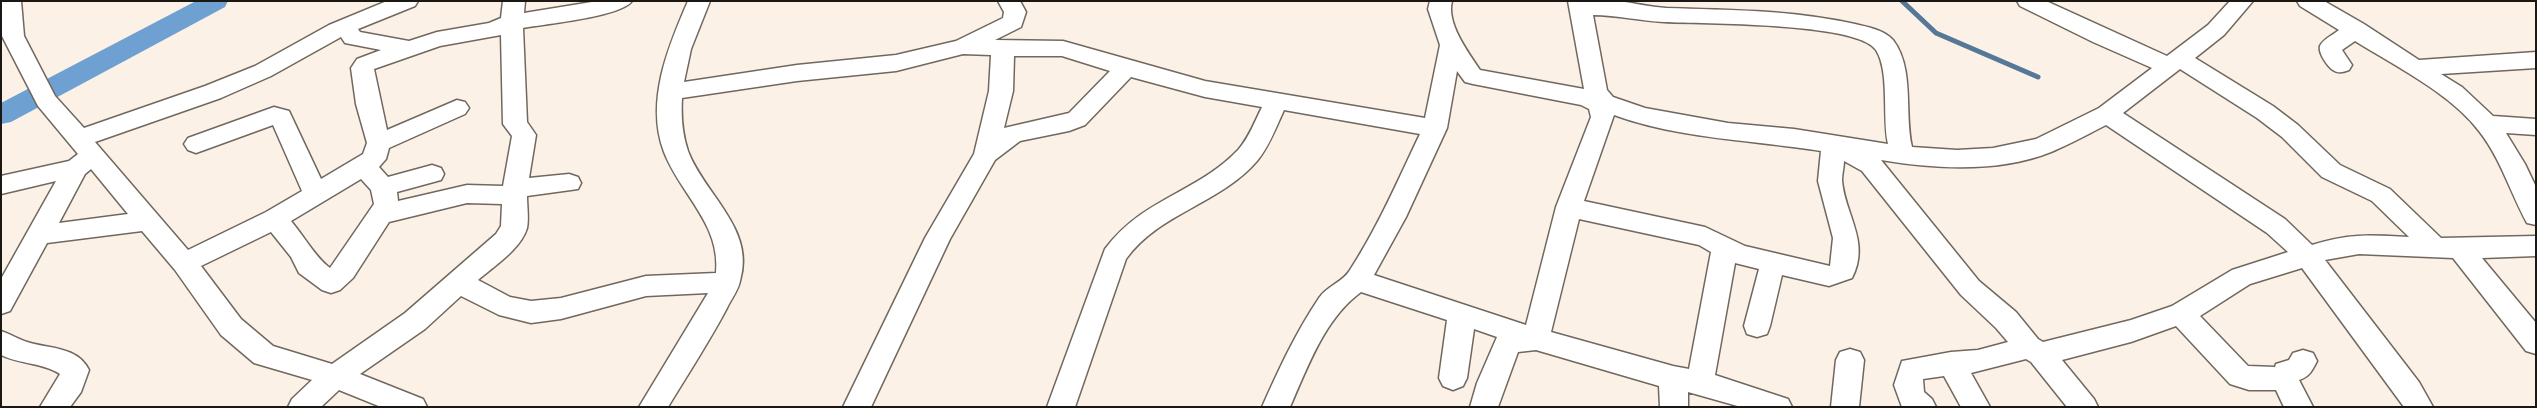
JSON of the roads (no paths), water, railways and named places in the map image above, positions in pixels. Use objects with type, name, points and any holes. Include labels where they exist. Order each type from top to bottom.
[{"type":"street","points":[[10,1],[13,36],[43,94],[83,154],[148,221],[184,263],[230,327],[264,355],[335,376],[413,407]]},
{"type":"street","points":[[1,185],[83,154],[213,92],[263,71],[337,30],[407,1]]},
{"type":"street","points":[[184,263],[275,219],[364,167],[374,159],[378,143],[368,104],[362,68],[365,64],[383,56],[438,39],[494,30],[513,12],[582,13],[622,1]]},
{"type":"street","points":[[653,407],[709,316],[726,283],[730,257],[727,241],[714,214],[683,167],[671,134],[669,92],[684,36],[699,1]]},
{"type":"street","points":[[669,92],[797,73],[896,63],[963,47],[1013,22],[1015,12],[1009,1]]},
{"type":"street","points":[[1441,1],[1439,9],[1451,45],[1473,76],[1596,99],[1642,116],[1728,131],[1834,144],[1902,155],[1957,159],[1993,157],[2042,146],[2107,114],[2216,30],[2242,1]]},
{"type":"street","points":[[2028,1],[2101,37],[2173,62],[2265,112],[2290,131],[2331,171],[2381,196],[2406,217],[2435,248]]},
{"type":"street","points":[[2308,1],[2356,29],[2454,93],[2487,124],[2513,164],[2534,212]]},
{"type":"street","points":[[1536,340],[1569,207],[1603,117],[1596,99],[1580,5],[1655,14],[1706,8],[1826,23],[1868,35],[1886,45],[1891,60],[1896,94],[1896,122],[1902,155]]},
{"type":"street","points":[[302,407],[335,376],[415,321],[505,241],[514,228],[516,191],[524,135],[515,124],[513,12]]},
{"type":"street","points":[[2341,65],[2331,52],[2331,47],[2356,29]]},
{"type":"street","points":[[337,30],[347,30],[353,38],[372,43],[410,48]]},
{"type":"street","points":[[1276,407],[1297,360],[1329,305],[1336,296],[1358,280],[1393,217],[1435,128],[1451,45]]},
{"type":"street","points":[[963,47],[1063,49],[1179,83],[1435,128]]},
{"type":"street","points":[[857,407],[938,238],[986,154],[1001,91],[1003,49]]},
{"type":"street","points":[[2417,68],[2536,60]]},
{"type":"street","points":[[986,154],[1013,134],[1069,124],[1077,119],[1127,67]]},
{"type":"street","points":[[1061,407],[1114,256],[1122,242],[1140,226],[1236,166],[1248,154],[1277,101]]},
{"type":"street","points":[[378,143],[456,108]]},
{"type":"street","points":[[2107,114],[2276,226],[2307,255],[2409,390],[2419,407]]},
{"type":"street","points":[[196,144],[274,115],[281,117],[316,195]]},
{"type":"street","points":[[2487,124],[2536,126]]},
{"type":"street","points":[[1569,207],[1705,237],[1739,254],[1829,276],[1836,275],[1843,271],[1846,238],[1830,181],[1834,144]]},
{"type":"street","points":[[1834,144],[1870,165],[1970,288],[2006,320],[2084,407]]},
{"type":"street","points":[[1,304],[83,154]]},
{"type":"street","points":[[275,219],[302,252],[308,266],[331,283],[344,271],[384,214],[387,205],[383,187],[364,167]]},
{"type":"street","points":[[383,187],[432,174]]},
{"type":"street","points":[[384,214],[467,194],[485,196],[569,183]]},
{"type":"street","points":[[37,236],[148,221]]},
{"type":"street","points":[[1922,407],[1911,398],[1908,384],[1912,369],[1978,361],[2131,331],[2181,314],[2242,277],[2339,246],[2359,244],[2460,249],[2536,246]]},
{"type":"street","points":[[1700,382],[1725,247]]},
{"type":"street","points":[[2460,249],[2536,343]]},
{"type":"street","points":[[1757,326],[1768,277],[1774,263]]},
{"type":"street","points":[[1358,280],[1536,340],[1673,378],[1700,382],[1778,407]]},
{"type":"street","points":[[458,282],[514,310],[528,312],[544,311],[590,301],[633,288],[678,282],[726,283]]},
{"type":"street","points":[[2181,314],[2240,376],[2249,378],[2294,370],[2299,407]]},
{"type":"street","points":[[1453,378],[1460,338],[1460,315]]},
{"type":"street","points":[[1484,407],[1491,383],[1508,342],[1536,340]]},
{"type":"street","points":[[1,342],[21,352],[61,360],[75,370],[71,384],[54,407]]},
{"type":"street","points":[[1845,407],[1850,360]]},
{"type":"street","points":[[1950,363],[1976,407]]},
{"type":"street","points":[[1673,378],[1674,407]]},
{"type":"waterway","points":[[1,115],[216,1]]},
{"type":"waterway","points":[[1902,1],[1936,33],[2038,77]]}]
